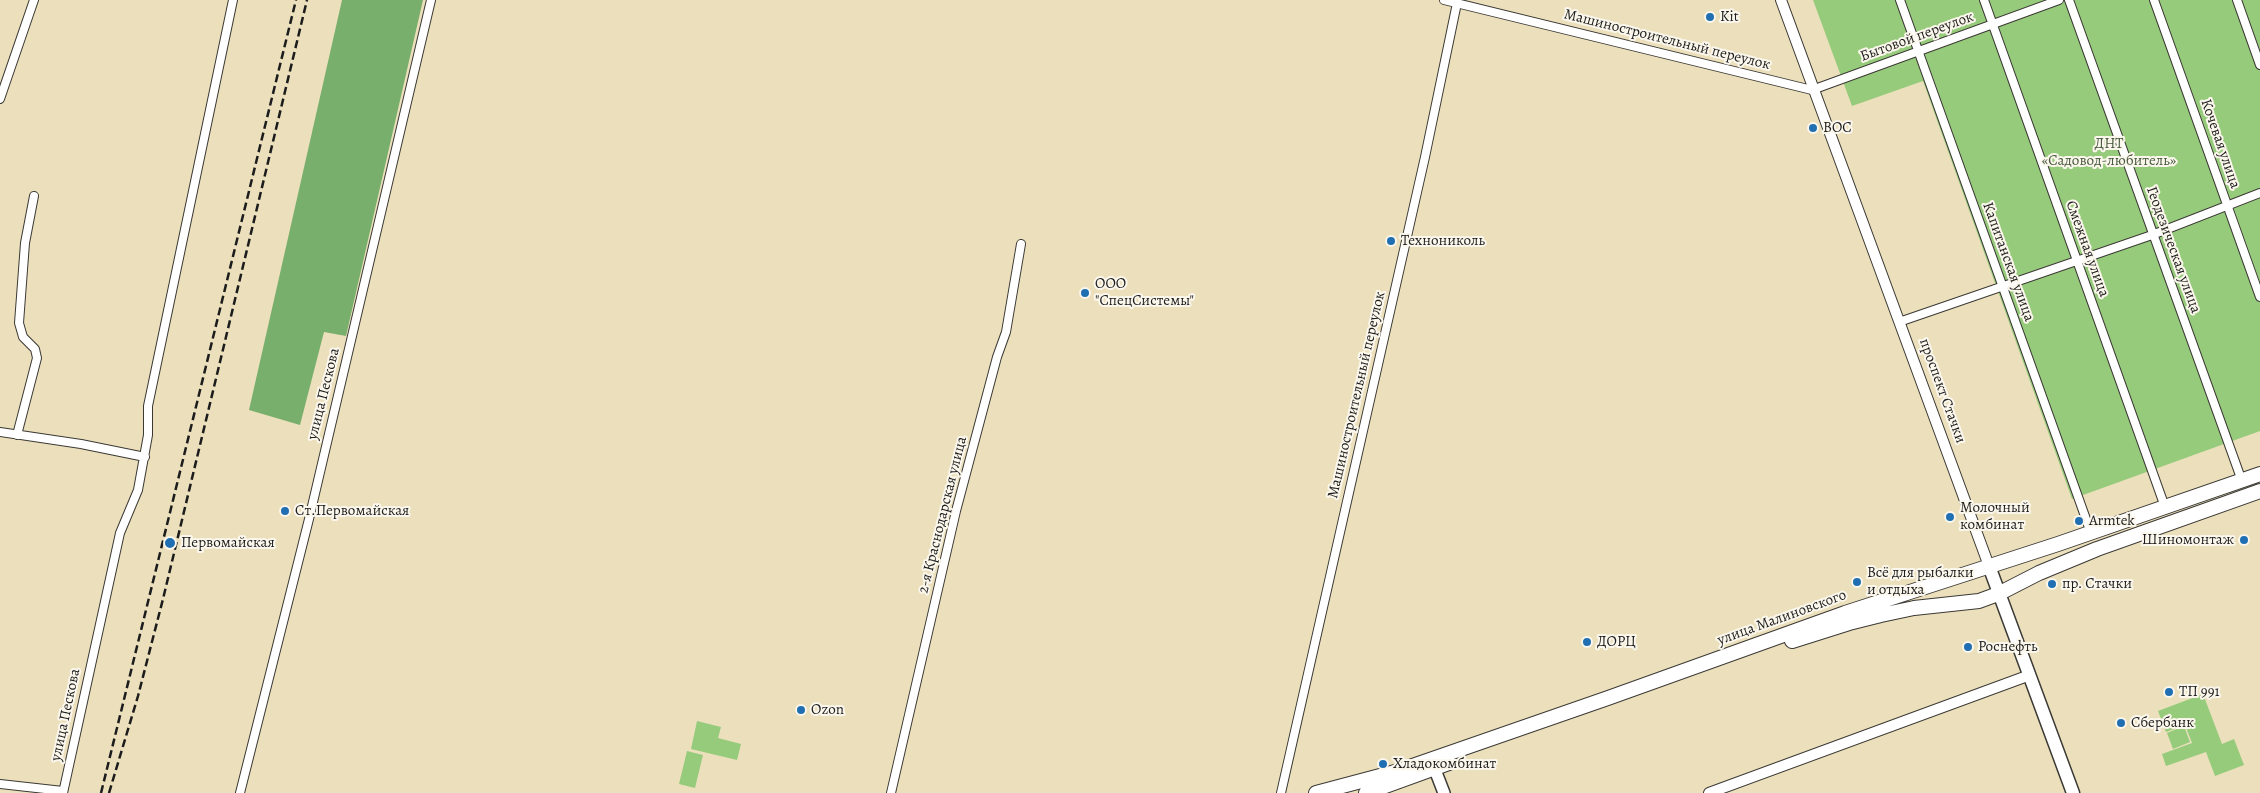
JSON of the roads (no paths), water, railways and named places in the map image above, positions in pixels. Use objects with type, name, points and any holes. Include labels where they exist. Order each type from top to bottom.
[{"type":"highway","name":"улица Малиновского","points":[[1366,793],[1433,764],[1845,612],[2091,533],[2260,474]]},
{"type":"highway","name":"улица Малиновского","points":[[1316,793],[1433,764],[1743,657],[1849,623],[1914,608],[1979,600],[1998,594],[2038,573],[2097,549],[2260,491]]},
{"type":"main road","name":"проспект Стачки","points":[[1989,566],[2073,793]]},
{"type":"main road","points":[[1433,764],[1444,793]]},
{"type":"street","points":[[0,99],[34,0]]},
{"type":"street","name":"улица Пескова","points":[[63,792],[120,533],[138,490],[148,435],[148,406],[233,0]]},
{"type":"street","name":"улица Пескова","points":[[240,793],[309,519],[432,0]]},
{"type":"street","name":"Машиностроительный переулок","points":[[1444,0],[1812,90]]},
{"type":"street","name":"проспект Стачки","points":[[1781,0],[1812,90],[1989,566]]},
{"type":"street","name":"Капитанская улица","points":[[1900,0],[2091,533]]},
{"type":"street","name":"Смежная улица","points":[[1984,0],[2165,507]]},
{"type":"street","name":"Бытовой переулок","points":[[1812,90],[2059,0]]},
{"type":"street","name":"Геодезическая улица","points":[[2069,0],[2242,481]]},
{"type":"street","name":"Кочевая улица","points":[[2154,0],[2260,298]]},
{"type":"street","points":[[2237,0],[2260,65]]},
{"type":"street","name":"Машиностроительный переулок","points":[[1281,793],[1423,167],[1457,3]]},
{"type":"street","points":[[1899,322],[2003,288],[2260,194]]},
{"type":"street","points":[[17,435],[37,358],[35,349],[23,337],[19,323],[25,243],[34,196]]},
{"type":"street","name":"2-я Краснодарская улица","points":[[891,793],[956,511],[997,357],[1006,332],[1021,244]]},
{"type":"street","points":[[0,432],[145,457]]},
{"type":"street","points":[[1709,793],[2030,675]]},
{"type":"street","points":[[0,784],[63,792]]},
{"type":"railway","points":[[101,793],[296,0]]},
{"type":"railway","points":[[109,793],[138,696],[163,599],[307,0]]},
{"type":"place","name":"Kit","points":[[1710,17]]},
{"type":"place","name":"ВОС","points":[[1813,128]]},
{"type":"place","name":"Технониколь","points":[[1391,241]]},
{"type":"place","name":"ООО \"СпецСистемы\"","points":[[1085,293]]},
{"type":"place","name":"Ст.Первомайская","points":[[285,511]]},
{"type":"place","name":"Молочный комбинат","points":[[1950,517]]},
{"type":"place","name":"Armtek","points":[[2079,521]]},
{"type":"place","name":"Шиномонтаж","points":[[2244,540]]},
{"type":"place","name":"Первомайская","points":[[170,543]]},
{"type":"place","name":"Всё для рыбалки и отдыха","points":[[1857,582]]},
{"type":"place","name":"пр. Стачки","points":[[2052,584]]},
{"type":"place","name":"ДОРЦ","points":[[1587,642]]},
{"type":"place","name":"Роснефть","points":[[1968,647]]},
{"type":"place","name":"ТП 991","points":[[2169,692]]},
{"type":"place","name":"Ozon","points":[[801,710]]},
{"type":"place","name":"Сбербанк","points":[[2121,723]]},
{"type":"place","name":"Хладокомбинат","points":[[1383,764]]},
{"type":"park label","name":"ДНТ «Садовод-любитель»","points":[[2109,152]]}]
